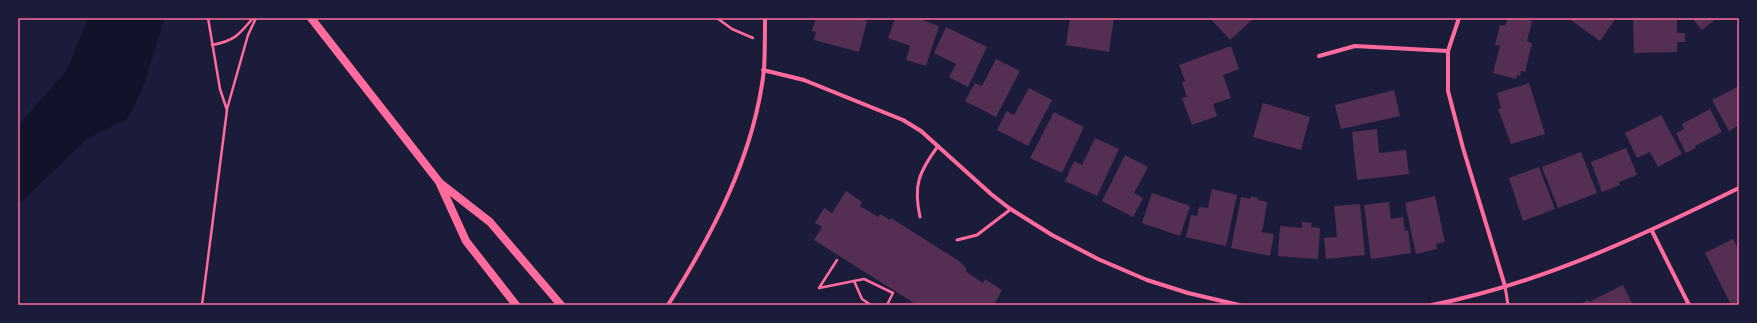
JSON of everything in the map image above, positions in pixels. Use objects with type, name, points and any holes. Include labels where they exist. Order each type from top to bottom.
[{"type":"main road","points":[[311,18],[440,183],[466,241],[516,305]]},
{"type":"main road","points":[[440,183],[490,222],[561,305]]},
{"type":"street","points":[[668,305],[699,254],[720,215],[734,180],[753,123],[764,70],[765,18]]},
{"type":"street","points":[[1459,18],[1448,51],[1448,91],[1505,286]]},
{"type":"street","points":[[1319,56],[1355,46],[1448,51]]},
{"type":"street","points":[[764,70],[804,80],[903,120],[921,131],[991,194],[1058,238],[1120,268],[1188,293],[1239,305]]},
{"type":"street","points":[[1432,305],[1469,298],[1562,267],[1652,231],[1739,188]]},
{"type":"street","points":[[1652,231],[1689,305]]},
{"type":"lane","points":[[920,217],[917,202],[919,175],[938,146]]},
{"type":"lane","points":[[957,240],[977,235],[1011,208]]},
{"type":"lane","points":[[1505,286],[1508,305]]},
{"type":"path","points":[[208,18],[220,89],[227,110]]},
{"type":"path","points":[[212,45],[226,43],[239,35],[254,18]]},
{"type":"path","points":[[202,305],[227,110],[254,18]]},
{"type":"path","points":[[717,18],[732,29],[765,42]]},
{"type":"path","points":[[837,260],[820,288],[864,279],[893,294],[887,305]]},
{"type":"path","points":[[854,281],[862,299],[871,305]]},
{"type":"shaded area","points":[[88,18],[165,18],[142,90],[127,119],[87,139],[18,205],[18,126],[67,70]]},
{"type":"building","points":[[816,18],[855,18],[867,21],[859,52],[814,40],[816,32],[812,31]]},
{"type":"building","points":[[895,18],[917,18],[939,26],[926,66],[906,60],[910,46],[888,38]]},
{"type":"building","points":[[1070,18],[1114,18],[1109,52],[1066,45]]},
{"type":"building","points":[[1210,18],[1254,18],[1230,40]]},
{"type":"building","points":[[1508,18],[1518,18],[1532,21],[1527,41],[1532,43],[1525,72],[1521,71],[1520,76],[1517,75],[1516,79],[1493,73],[1500,46],[1495,45],[1500,25],[1505,26]]},
{"type":"building","points":[[1568,18],[1616,18],[1600,41]]},
{"type":"building","points":[[1633,18],[1677,20],[1677,33],[1685,33],[1685,42],[1677,42],[1677,52],[1634,53]]},
{"type":"building","points":[[1692,18],[1717,18],[1702,30]]},
{"type":"building","points":[[946,27],[987,47],[968,87],[949,77],[956,64],[934,53]]},
{"type":"building","points":[[1231,46],[1239,69],[1223,75],[1231,98],[1213,104],[1217,116],[1192,125],[1182,98],[1187,97],[1182,82],[1185,81],[1179,65]]},
{"type":"building","points":[[996,59],[1020,71],[996,117],[965,101],[975,83],[982,86]]},
{"type":"building","points":[[1529,83],[1545,134],[1511,144],[1498,109],[1501,108],[1497,93]]},
{"type":"building","points":[[1739,86],[1739,125],[1729,131],[1712,100]]},
{"type":"building","points":[[1029,88],[1052,100],[1028,146],[997,130],[1007,111],[1014,115]]},
{"type":"building","points":[[1394,90],[1400,116],[1341,129],[1335,105]]},
{"type":"building","points":[[1263,103],[1310,117],[1301,150],[1253,137]]},
{"type":"building","points":[[1710,109],[1722,132],[1695,146],[1696,148],[1686,153],[1676,133],[1684,129],[1682,124]]},
{"type":"building","points":[[1054,112],[1084,127],[1062,173],[1030,158]]},
{"type":"building","points":[[1661,115],[1682,154],[1658,167],[1650,152],[1637,158],[1625,133]]},
{"type":"building","points":[[1377,129],[1379,153],[1406,150],[1409,174],[1357,180],[1352,132]]},
{"type":"building","points":[[1095,138],[1119,149],[1097,196],[1065,181],[1074,161],[1082,165]]},
{"type":"building","points":[[1626,148],[1637,175],[1619,182],[1620,185],[1602,192],[1591,162]]},
{"type":"building","points":[[1581,152],[1597,193],[1558,208],[1542,167]]},
{"type":"building","points":[[1125,155],[1148,167],[1134,193],[1143,198],[1133,217],[1102,201]]},
{"type":"building","points":[[1539,167],[1555,209],[1523,221],[1509,178]]},
{"type":"building","points":[[1212,189],[1237,195],[1226,246],[1186,237],[1191,215],[1197,216],[1199,207],[1208,208]]},
{"type":"building","points":[[846,191],[862,202],[860,206],[878,217],[880,214],[890,220],[891,218],[959,261],[967,269],[965,271],[983,283],[985,279],[1002,290],[994,305],[917,305],[814,240],[822,227],[815,223],[824,208],[832,213]]},
{"type":"building","points":[[1152,193],[1190,206],[1180,236],[1142,223]]},
{"type":"building","points":[[1251,196],[1258,198],[1257,200],[1267,202],[1261,232],[1274,234],[1270,256],[1231,248],[1241,197],[1250,199]]},
{"type":"building","points":[[1435,196],[1445,242],[1436,244],[1437,249],[1416,254],[1405,203]]},
{"type":"building","points":[[1389,202],[1391,219],[1403,217],[1405,231],[1408,230],[1411,253],[1371,259],[1364,205]]},
{"type":"building","points":[[1360,204],[1365,255],[1326,259],[1324,238],[1337,237],[1334,206]]},
{"type":"building","points":[[1302,222],[1312,223],[1311,227],[1320,228],[1318,259],[1278,256],[1280,226],[1302,228]]},
{"type":"building","points":[[1733,239],[1739,251],[1739,302],[1731,305],[1705,253]]},
{"type":"building","points":[[1623,285],[1633,305],[1580,305],[1588,300],[1589,302]]}]
